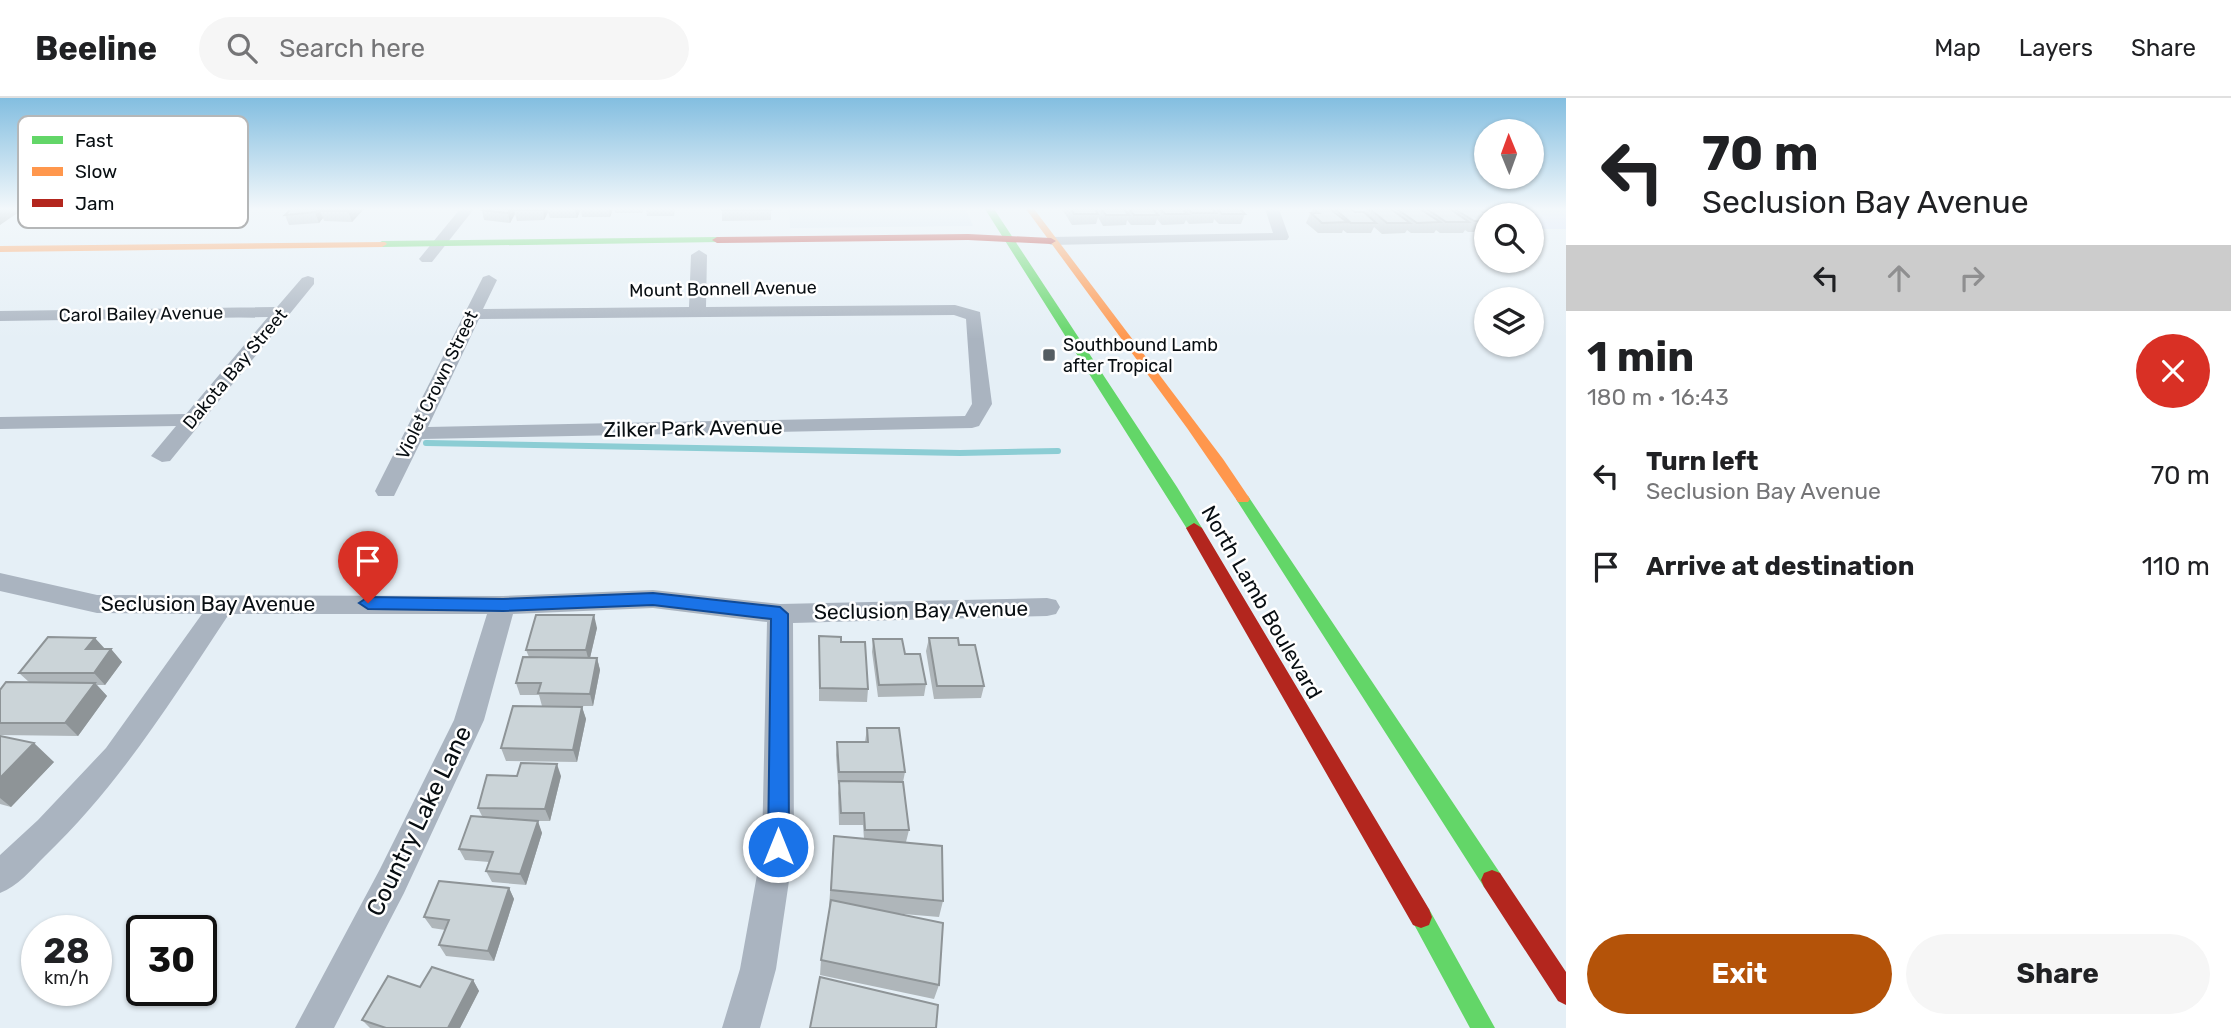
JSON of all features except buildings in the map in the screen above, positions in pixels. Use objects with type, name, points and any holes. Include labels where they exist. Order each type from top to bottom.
[{"type":"main road","points":[[0,263],[415,252]]},
{"type":"main road","points":[[467,252],[699,255],[938,252]]},
{"type":"main road","name":"North Lamb Boulevard","points":[[1015,252],[1154,460],[1384,851],[1483,1028]]},
{"type":"main road","name":"North Lamb Boulevard","points":[[1060,252],[1215,457],[1566,993]]},
{"type":"street","points":[[697,311],[699,255]]},
{"type":"street","name":"Violet Crown Street","points":[[386,491],[489,280]]},
{"type":"street","name":"Dakota Bay Street","points":[[162,456],[308,281]]},
{"type":"street","name":"Mount Bonnell Avenue","points":[[471,314],[934,308],[955,310],[974,316],[982,404],[972,422]]},
{"type":"street","name":"Carol Bailey Avenue","points":[[0,316],[282,312]]},
{"type":"street","points":[[0,423],[192,420]]},
{"type":"street","name":"Zilker Park Avenue","points":[[414,433],[972,422]]},
{"type":"street","name":"Seclusion Bay Avenue","points":[[0,582],[97,604],[503,605],[653,599],[780,614],[1047,607]]},
{"type":"street","name":"Country Lake Lane","points":[[314,1028],[391,881],[469,720],[503,605]]},
{"type":"street","points":[[0,877],[49,831],[117,757],[221,606]]},
{"type":"street","points":[[741,1028],[758,969],[778,847],[780,614]]},
{"type":"waterway","points":[[426,443],[960,453],[1058,451]]},
{"type":"traffic: fast","points":[[1016,252],[1194,528]]},
{"type":"traffic: fast","points":[[1243,499],[1492,880]]},
{"type":"traffic: fast","points":[[1421,917],[1483,1028]]},
{"type":"traffic: slow","points":[[1062,252],[1243,499]]},
{"type":"traffic: jam","points":[[1194,528],[1421,917]]},
{"type":"traffic: jam","points":[[1492,880],[1566,993]]},
{"type":"place","name":"Southbound Lamb after Tropical","points":[[1049,355]]},
{"type":"route","points":[[368,603],[503,605],[653,599],[780,614],[778,847]]}]
